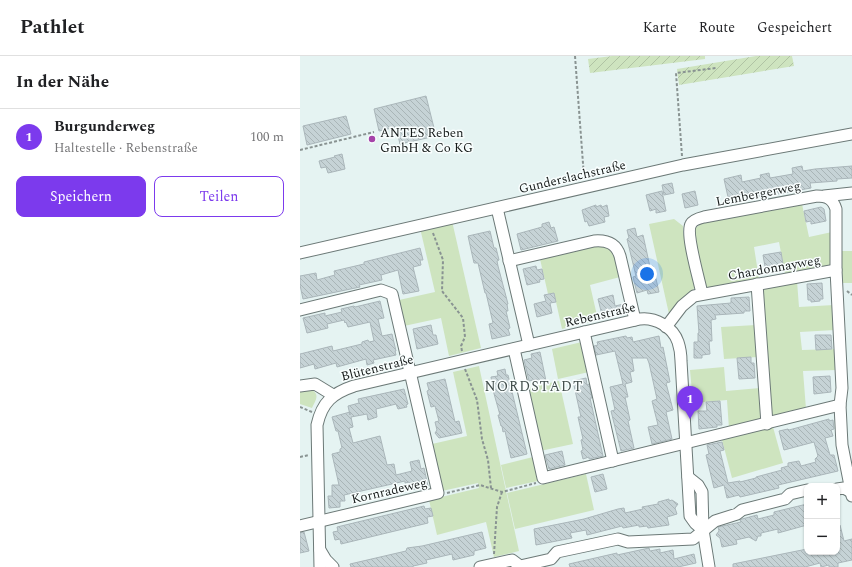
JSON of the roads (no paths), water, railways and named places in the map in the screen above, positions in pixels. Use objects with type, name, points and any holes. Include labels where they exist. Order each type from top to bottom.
[{"type":"street","name":"Gunderslachstraße","points":[[300,253],[683,165],[852,134]]},
{"type":"street","points":[[824,196],[852,193]]},
{"type":"street","name":"Lembergerweg","points":[[702,294],[689,234],[691,224],[694,221],[704,217],[817,196],[824,196]]},
{"type":"street","points":[[824,196],[835,203],[836,209],[836,270]]},
{"type":"street","points":[[497,208],[529,345]]},
{"type":"street","points":[[509,261],[594,241],[612,243],[618,250],[620,256],[635,320]]},
{"type":"street","name":"Chardonnayweg","points":[[666,327],[687,300],[694,296],[836,270],[842,388],[840,405],[842,446],[852,494]]},
{"type":"street","points":[[757,284],[767,424]]},
{"type":"street","points":[[300,310],[381,290],[392,294],[411,373]]},
{"type":"street","name":"Rebenstraße","points":[[514,349],[646,318],[655,320],[674,334],[678,341],[680,350],[688,476],[698,485],[702,492],[703,530],[709,567]]},
{"type":"street","points":[[584,332],[613,461]]},
{"type":"street","points":[[514,349],[543,478],[840,405]]},
{"type":"street","name":"Blütenstraße","points":[[320,567],[318,425],[319,415],[333,395],[341,390],[354,386],[514,349]]},
{"type":"street","name":"Kornradeweg","points":[[320,521],[438,493],[411,373]]},
{"type":"street","points":[[300,386],[316,384],[333,395]]},
{"type":"street","points":[[840,489],[844,488],[852,494]]},
{"type":"street","points":[[480,567],[493,566],[512,560],[520,566],[551,559],[557,552],[618,539],[628,542],[692,539],[715,520],[737,514],[742,510],[785,499],[790,494],[804,491]]},
{"type":"street","points":[[300,526],[320,521]]},
{"type":"street","points":[[320,550],[326,560],[333,567]]},
{"type":"place","name":"ANTES Reben GmbH & Co KG","points":[[372,139]]},
{"type":"place","name":"Burgunderweg","points":[[690,419]]},
{"type":"district","name":"NORDSTADT","points":[[534,386]]}]
